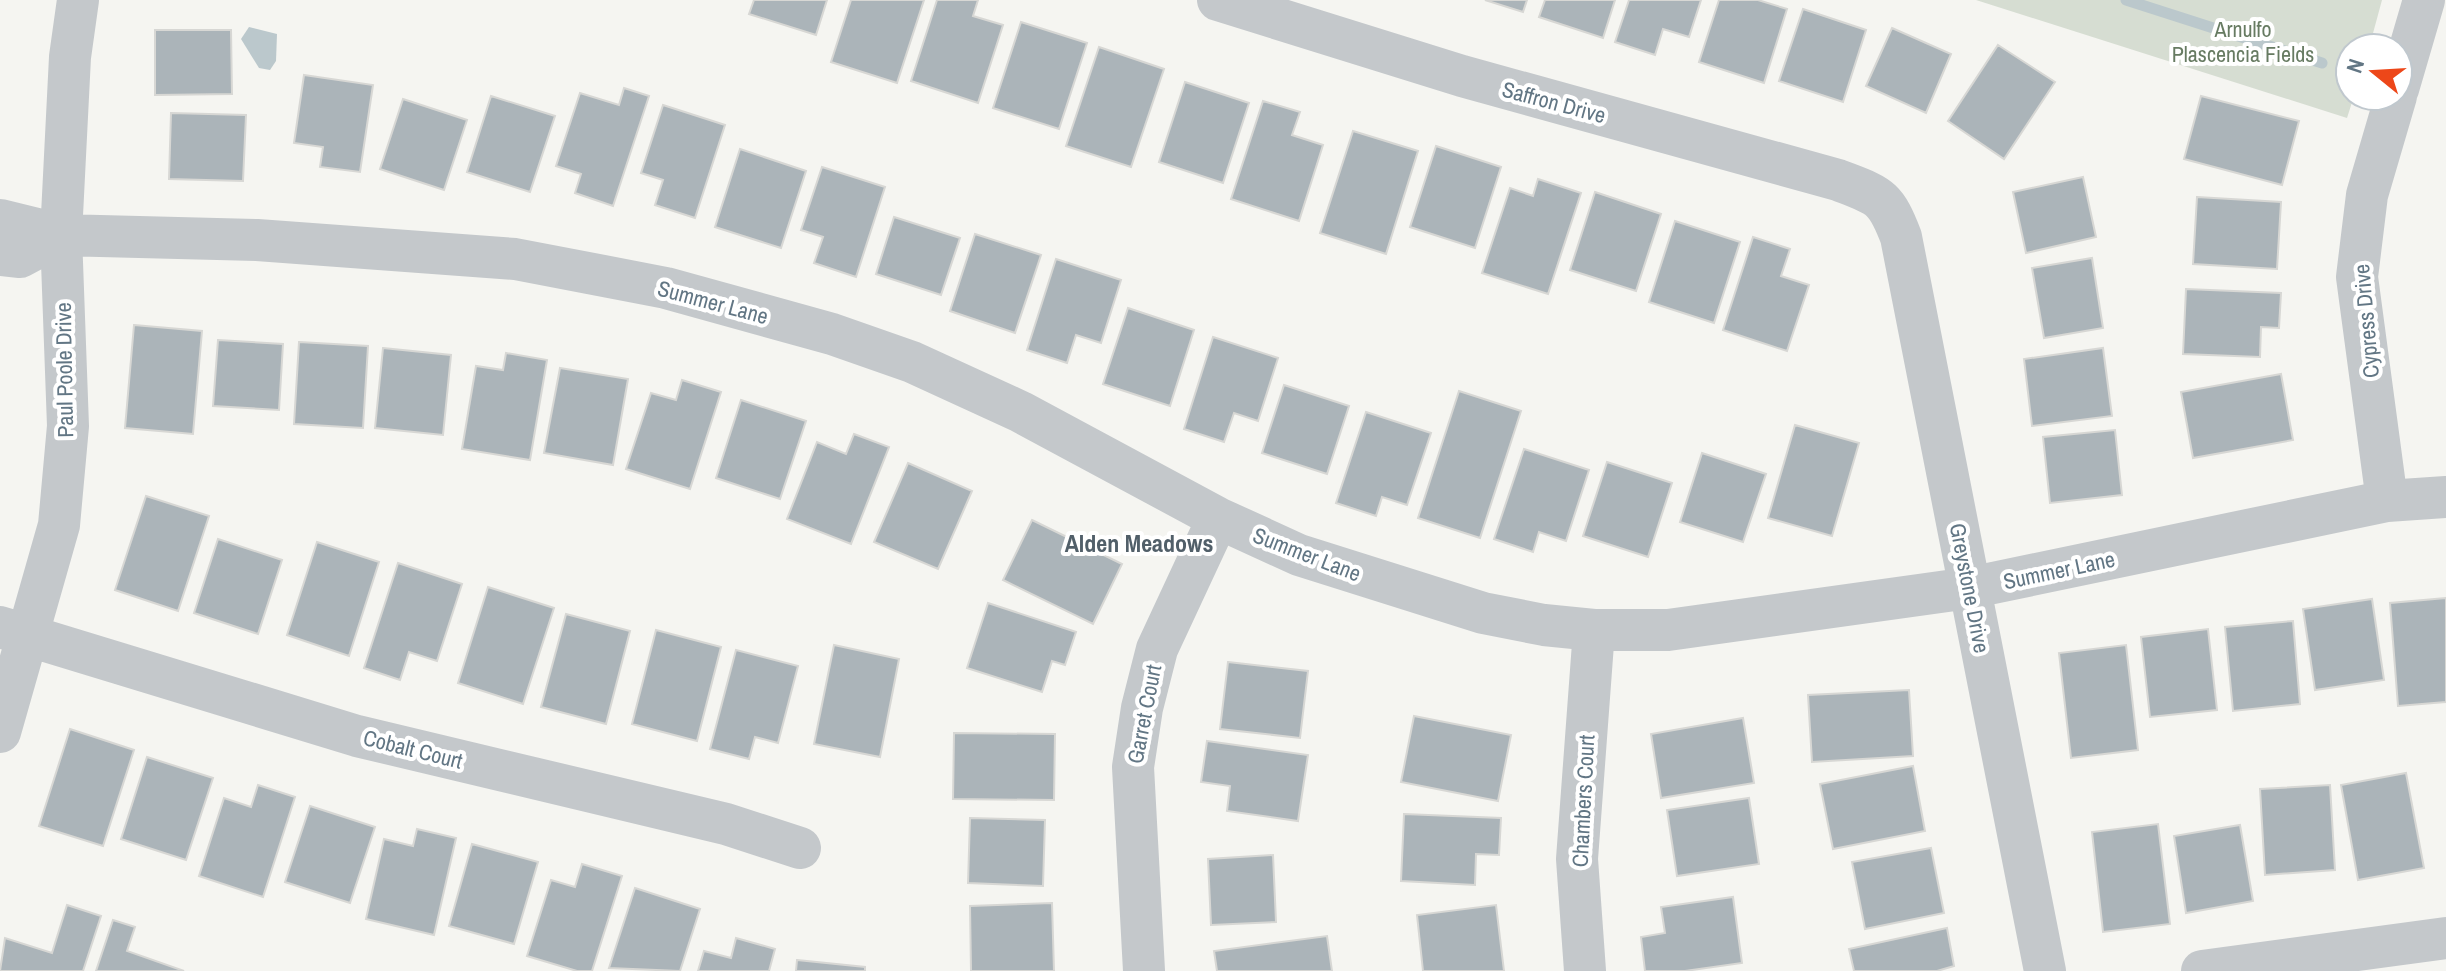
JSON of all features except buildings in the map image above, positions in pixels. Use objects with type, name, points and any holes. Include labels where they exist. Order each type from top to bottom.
[{"type":"street","name":"Paul Poole Drive","points":[[0,732],[15,632],[59,525],[68,426],[61,235],[70,57],[78,0]]},
{"type":"street","name":"Saffron Drive","points":[[1218,0],[1462,76],[1838,180],[1866,191],[1889,206]]},
{"type":"street","points":[[2414,34],[2424,0]]},
{"type":"street","name":"Cypress Drive","points":[[2387,501],[2357,277],[2367,195],[2391,112]]},
{"type":"street","name":"Greystone Drive","points":[[1889,206],[1901,237],[2045,971]]},
{"type":"street","name":"Summer Lane","points":[[0,220],[61,235],[257,240],[515,259],[666,288],[832,334],[912,362],[1021,412],[1218,518],[1299,555],[1483,613],[1594,630],[1668,630],[1969,588],[2387,501],[2446,497]]},
{"type":"street","name":"Summer Lane","points":[[0,255],[20,257],[61,235]]},
{"type":"street","name":"Garret Court","points":[[1144,971],[1133,767],[1142,708],[1157,649],[1218,518]]},
{"type":"street","name":"Chambers Court","points":[[1585,971],[1577,859],[1594,630]]},
{"type":"street","name":"Cobalt Court","points":[[15,632],[357,736],[726,824],[800,848]]},
{"type":"street","points":[[2202,971],[2446,938]]},
{"type":"green space","name":"Arnulfo Plascencia Fields","points":[[1976,0],[2382,0],[2373,32],[2334,32],[2334,112],[2349,112],[2347,118]]},
{"type":"shaded area","points":[[249,27],[277,34],[276,61],[270,70],[259,68],[241,39]]},
{"type":"waterway","points":[[2126,0],[2322,63]]},
{"type":"district","name":"Alden Meadows","points":[[1139,544]]}]
